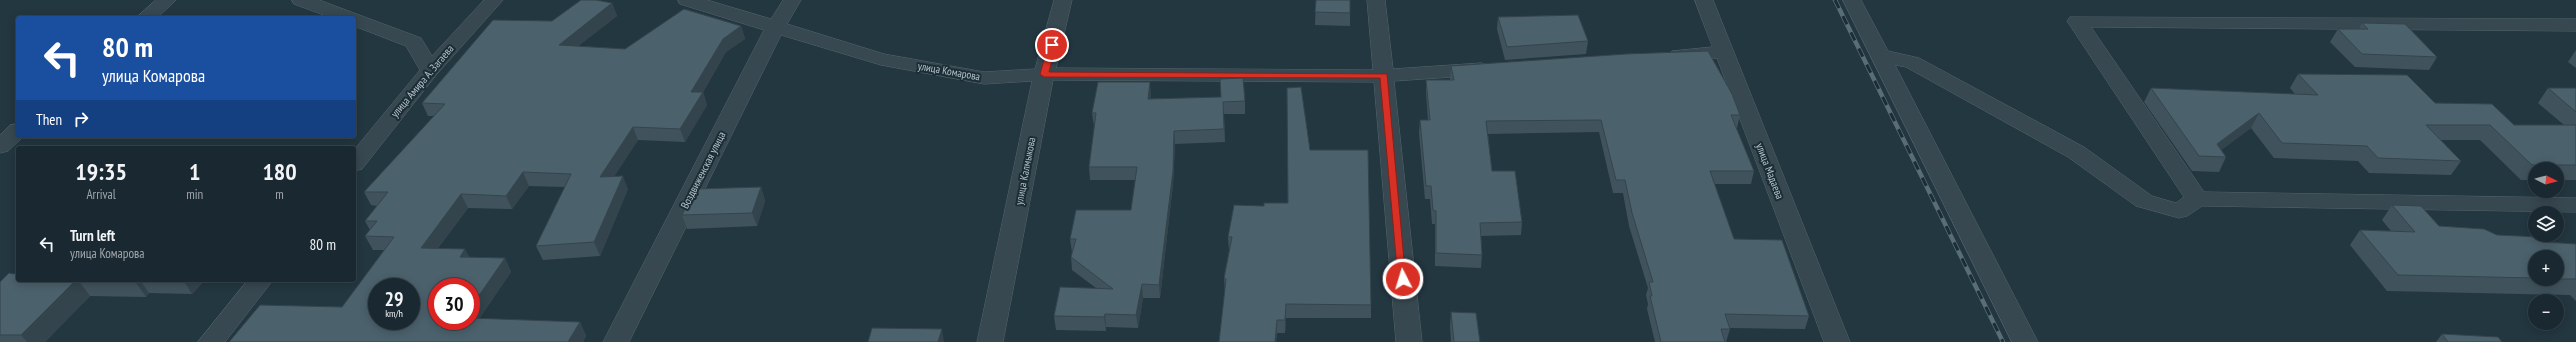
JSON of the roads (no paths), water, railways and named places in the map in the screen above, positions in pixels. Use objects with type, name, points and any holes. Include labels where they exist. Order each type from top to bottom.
[{"type":"street","points":[[148,16],[166,0]]},
{"type":"street","points":[[301,0],[345,16]]},
{"type":"street","name":"улица Амира А. Загаева","points":[[356,162],[430,70],[494,0]]},
{"type":"street","name":"улица Комарова","points":[[687,0],[881,59],[984,78],[1044,74],[1384,76],[1502,67]]},
{"type":"street","name":"Воздвиженская улица","points":[[616,342],[776,26],[792,0]]},
{"type":"street","name":"улица Калмыкова","points":[[990,342],[1044,74],[1063,0]]},
{"type":"street","points":[[1376,0],[1409,342]]},
{"type":"street","name":"улица Мадаева","points":[[1704,0],[1837,342]]},
{"type":"street","points":[[1852,0],[2025,342]]},
{"type":"street","points":[[356,20],[414,42],[430,70]]},
{"type":"street","points":[[2197,199],[2077,21],[2576,25]]},
{"type":"street","points":[[1660,56],[1723,52]]},
{"type":"street","points":[[1881,56],[1912,62],[2076,152],[2144,201],[2179,211],[2197,199],[2576,206]]},
{"type":"street","points":[[0,146],[16,132]]},
{"type":"street","points":[[211,342],[259,282]]},
{"type":"railway","points":[[1835,0],[2003,342]]}]
